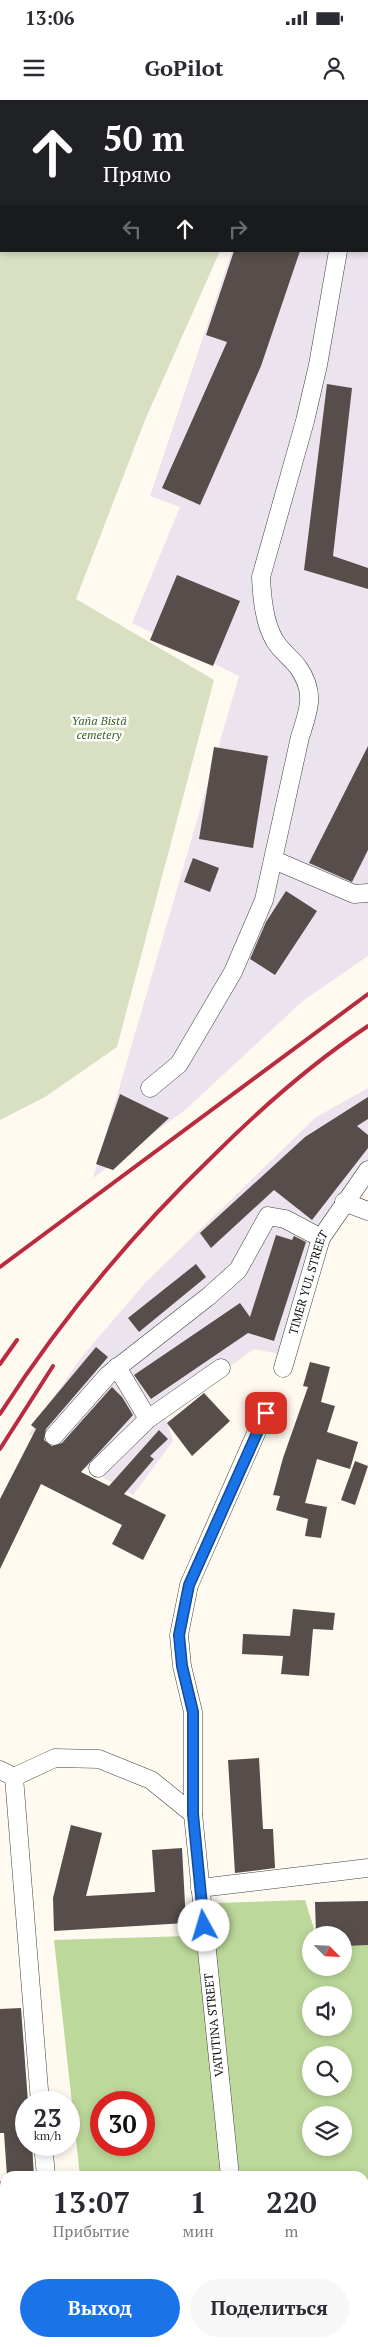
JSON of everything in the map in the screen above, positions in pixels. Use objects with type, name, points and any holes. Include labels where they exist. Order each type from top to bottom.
[{"type":"street","points":[[150,1088],[178,1064],[232,972],[264,900],[300,737],[309,711],[310,690],[298,668],[274,640],[262,598],[261,577],[305,420],[318,365],[338,252]]},
{"type":"street","points":[[274,860],[354,894],[368,893]]},
{"type":"street","name":"TIMER YUL STREET","points":[[283,1368],[321,1238],[344,1202],[368,1170]]},
{"type":"street","points":[[344,1202],[368,1211]]},
{"type":"street","points":[[54,1436],[108,1375],[209,1296],[238,1270],[268,1216],[285,1219],[321,1238]]},
{"type":"street","points":[[117,1367],[148,1419]]},
{"type":"street","points":[[98,1468],[148,1419],[221,1368]]},
{"type":"street","name":"VATUTINA STREET","points":[[229,2171],[193,1814],[193,1712],[182,1666],[179,1635],[189,1585],[266,1413]]},
{"type":"street","points":[[39,2091],[7,1773],[54,1758],[99,1759],[151,1780],[193,1814]]},
{"type":"street","points":[[200,1888],[368,1868]]},
{"type":"street","points":[[44,2156],[46,2171]]},
{"type":"shaded area","points":[[232,252],[368,252],[368,956],[304,1000],[185,1110],[93,1178],[239,676],[132,623],[180,507],[150,496]]},
{"type":"shaded area","points":[[368,1088],[368,1163],[321,1222],[313,1238],[279,1354],[254,1349],[165,1414],[173,1441],[133,1495],[29,1434],[80,1359],[145,1283],[315,1118]]},
{"type":"green space","name":"Yaña Bistä cemetery","points":[[0,252],[220,252],[145,420],[76,599],[214,680],[117,1047],[45,1097],[0,1120]]},
{"type":"green space","points":[[305,1900],[313,1926],[302,1926],[302,1976],[352,1976],[352,1945],[368,1940],[368,2171],[79,2171],[78,2156],[80,2156],[80,2091],[71,2091],[54,1940],[222,1935],[218,1903]]},
{"type":"building","points":[[234,252],[300,252],[261,366],[200,505],[162,488],[227,342],[206,335]]},
{"type":"building","points":[[327,384],[352,388],[333,556],[368,568],[368,589],[304,570]]},
{"type":"building","points":[[177,575],[240,601],[213,666],[150,640]]},
{"type":"building","points":[[368,746],[368,850],[352,882],[309,863]]},
{"type":"building","points":[[214,747],[268,756],[253,848],[199,839]]},
{"type":"building","points":[[193,858],[219,868],[210,892],[184,882]]},
{"type":"building","points":[[286,891],[317,911],[275,975],[250,959],[266,922]]},
{"type":"building","points":[[120,1094],[169,1118],[113,1170],[96,1164]]},
{"type":"building","points":[[368,1097],[368,1119],[357,1126],[368,1135],[368,1148],[312,1220],[274,1190],[211,1248],[200,1233],[305,1137]]},
{"type":"building","points":[[276,1235],[292,1240],[294,1236],[306,1242],[274,1341],[248,1333],[151,1399],[134,1375],[240,1303],[250,1317]]},
{"type":"building","points":[[196,1264],[206,1277],[139,1332],[128,1318]]},
{"type":"building","points":[[96,1347],[108,1357],[46,1429],[44,1440],[52,1446],[62,1443],[112,1387],[122,1397],[133,1415],[81,1472],[109,1486],[159,1430],[168,1439],[150,1456],[154,1459],[124,1494],[166,1515],[143,1560],[112,1544],[122,1525],[41,1484],[0,1569],[0,1499],[36,1429],[31,1425]]},
{"type":"building","points":[[310,1362],[330,1367],[321,1402],[335,1406],[327,1432],[358,1442],[350,1469],[317,1459],[305,1503],[327,1507],[321,1538],[305,1536],[308,1519],[276,1510],[280,1496],[273,1495],[283,1458],[308,1387],[303,1386]]},
{"type":"building","points":[[204,1393],[230,1421],[192,1456],[167,1423]]},
{"type":"building","points":[[355,1461],[368,1466],[355,1505],[341,1500]]},
{"type":"building","points":[[293,1609],[335,1613],[333,1630],[313,1629],[309,1676],[281,1674],[283,1656],[242,1654],[243,1634],[290,1636]]},
{"type":"building","points":[[259,1758],[263,1829],[273,1829],[275,1868],[235,1873],[228,1760]]},
{"type":"building","points":[[71,1825],[102,1833],[86,1896],[155,1892],[152,1850],[182,1848],[186,1923],[54,1931],[53,1898]]},
{"type":"building","points":[[368,1901],[368,1945],[352,1946],[352,1926],[316,1926],[315,1902]]},
{"type":"building","points":[[21,2008],[27,2091],[15,2091],[15,2156],[33,2156],[34,2171],[7,2171],[4,2133],[0,2133],[0,2009]]},
{"type":"railway","points":[[0,1267],[368,994]]},
{"type":"railway","points":[[0,1414],[47,1345],[98,1279],[153,1217],[267,1104],[306,1071],[368,1026]]},
{"type":"railway","points":[[0,1364],[17,1340]]},
{"type":"railway","points":[[0,1449],[53,1366]]},
{"type":"route","points":[[204,1926],[193,1814],[193,1712],[182,1666],[179,1635],[189,1585],[266,1413]]}]
